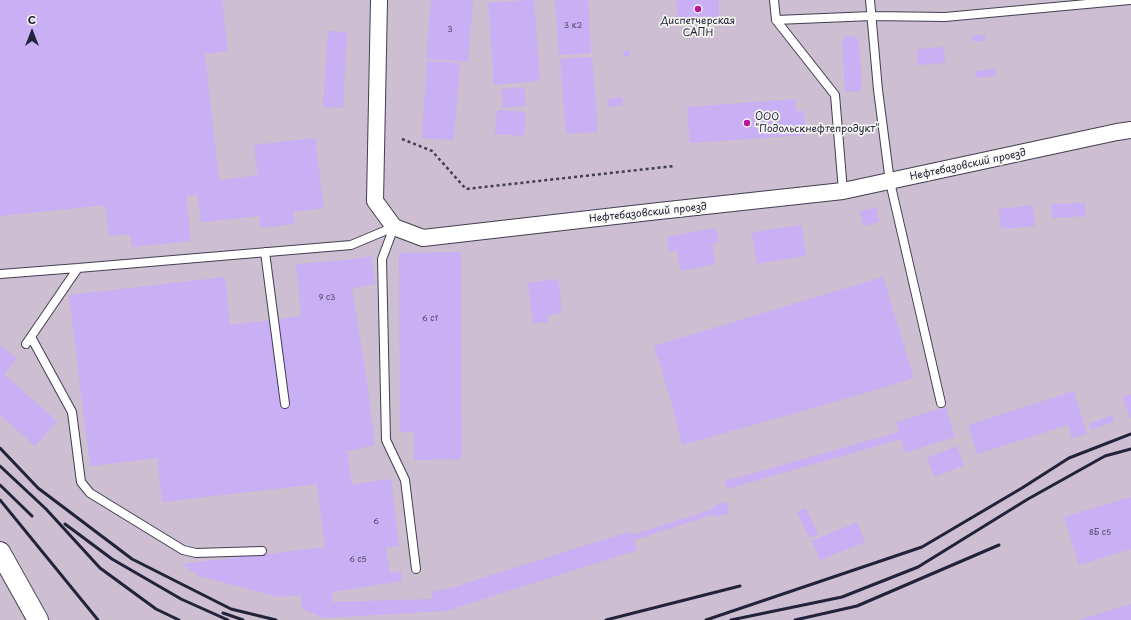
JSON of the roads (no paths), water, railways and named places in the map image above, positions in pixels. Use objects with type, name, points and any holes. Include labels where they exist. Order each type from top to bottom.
[{"type":"street","points":[[379,0],[375,201],[394,227]]},
{"type":"street","name":"Нефтебазовский проезд","points":[[394,227],[423,238],[843,191],[1131,130]]},
{"type":"street","points":[[0,552],[38,620]]},
{"type":"lane","points":[[774,0],[776,20],[835,95],[843,191]]},
{"type":"lane","points":[[870,0],[878,90],[890,182],[941,403]]},
{"type":"lane","points":[[776,20],[872,16],[944,18],[1130,0]]},
{"type":"lane","points":[[0,274],[351,245],[394,227]]},
{"type":"lane","points":[[394,227],[382,259],[386,440],[405,480],[416,569]]},
{"type":"lane","points":[[265,252],[284,404]]},
{"type":"lane","points":[[26,344],[78,268]]},
{"type":"lane","points":[[31,337],[72,412],[81,482],[90,493],[183,550],[196,553],[262,550]]},
{"type":"railway","points":[[706,620],[922,547],[1022,488],[1069,458],[1131,434]]},
{"type":"railway","points":[[0,448],[38,488],[132,559],[231,609],[276,620]]},
{"type":"railway","points":[[731,620],[842,597],[918,567],[1028,499],[1105,456],[1131,449]]},
{"type":"railway","points":[[0,466],[46,509],[100,568],[156,609],[179,620]]},
{"type":"railway","points":[[0,485],[32,516]]},
{"type":"railway","points":[[0,500],[98,620]]},
{"type":"railway","points":[[65,524],[112,559],[181,599],[228,620]]},
{"type":"railway","points":[[795,620],[857,606],[999,545]]},
{"type":"railway","points":[[606,620],[740,586]]},
{"type":"railway","points":[[223,613],[243,620]]},
{"type":"place","name":"Диспетчерская САПН","points":[[698,9]]},
{"type":"place","name":"ООО \"Подольскнефтепродукт\"","points":[[747,123]]}]
